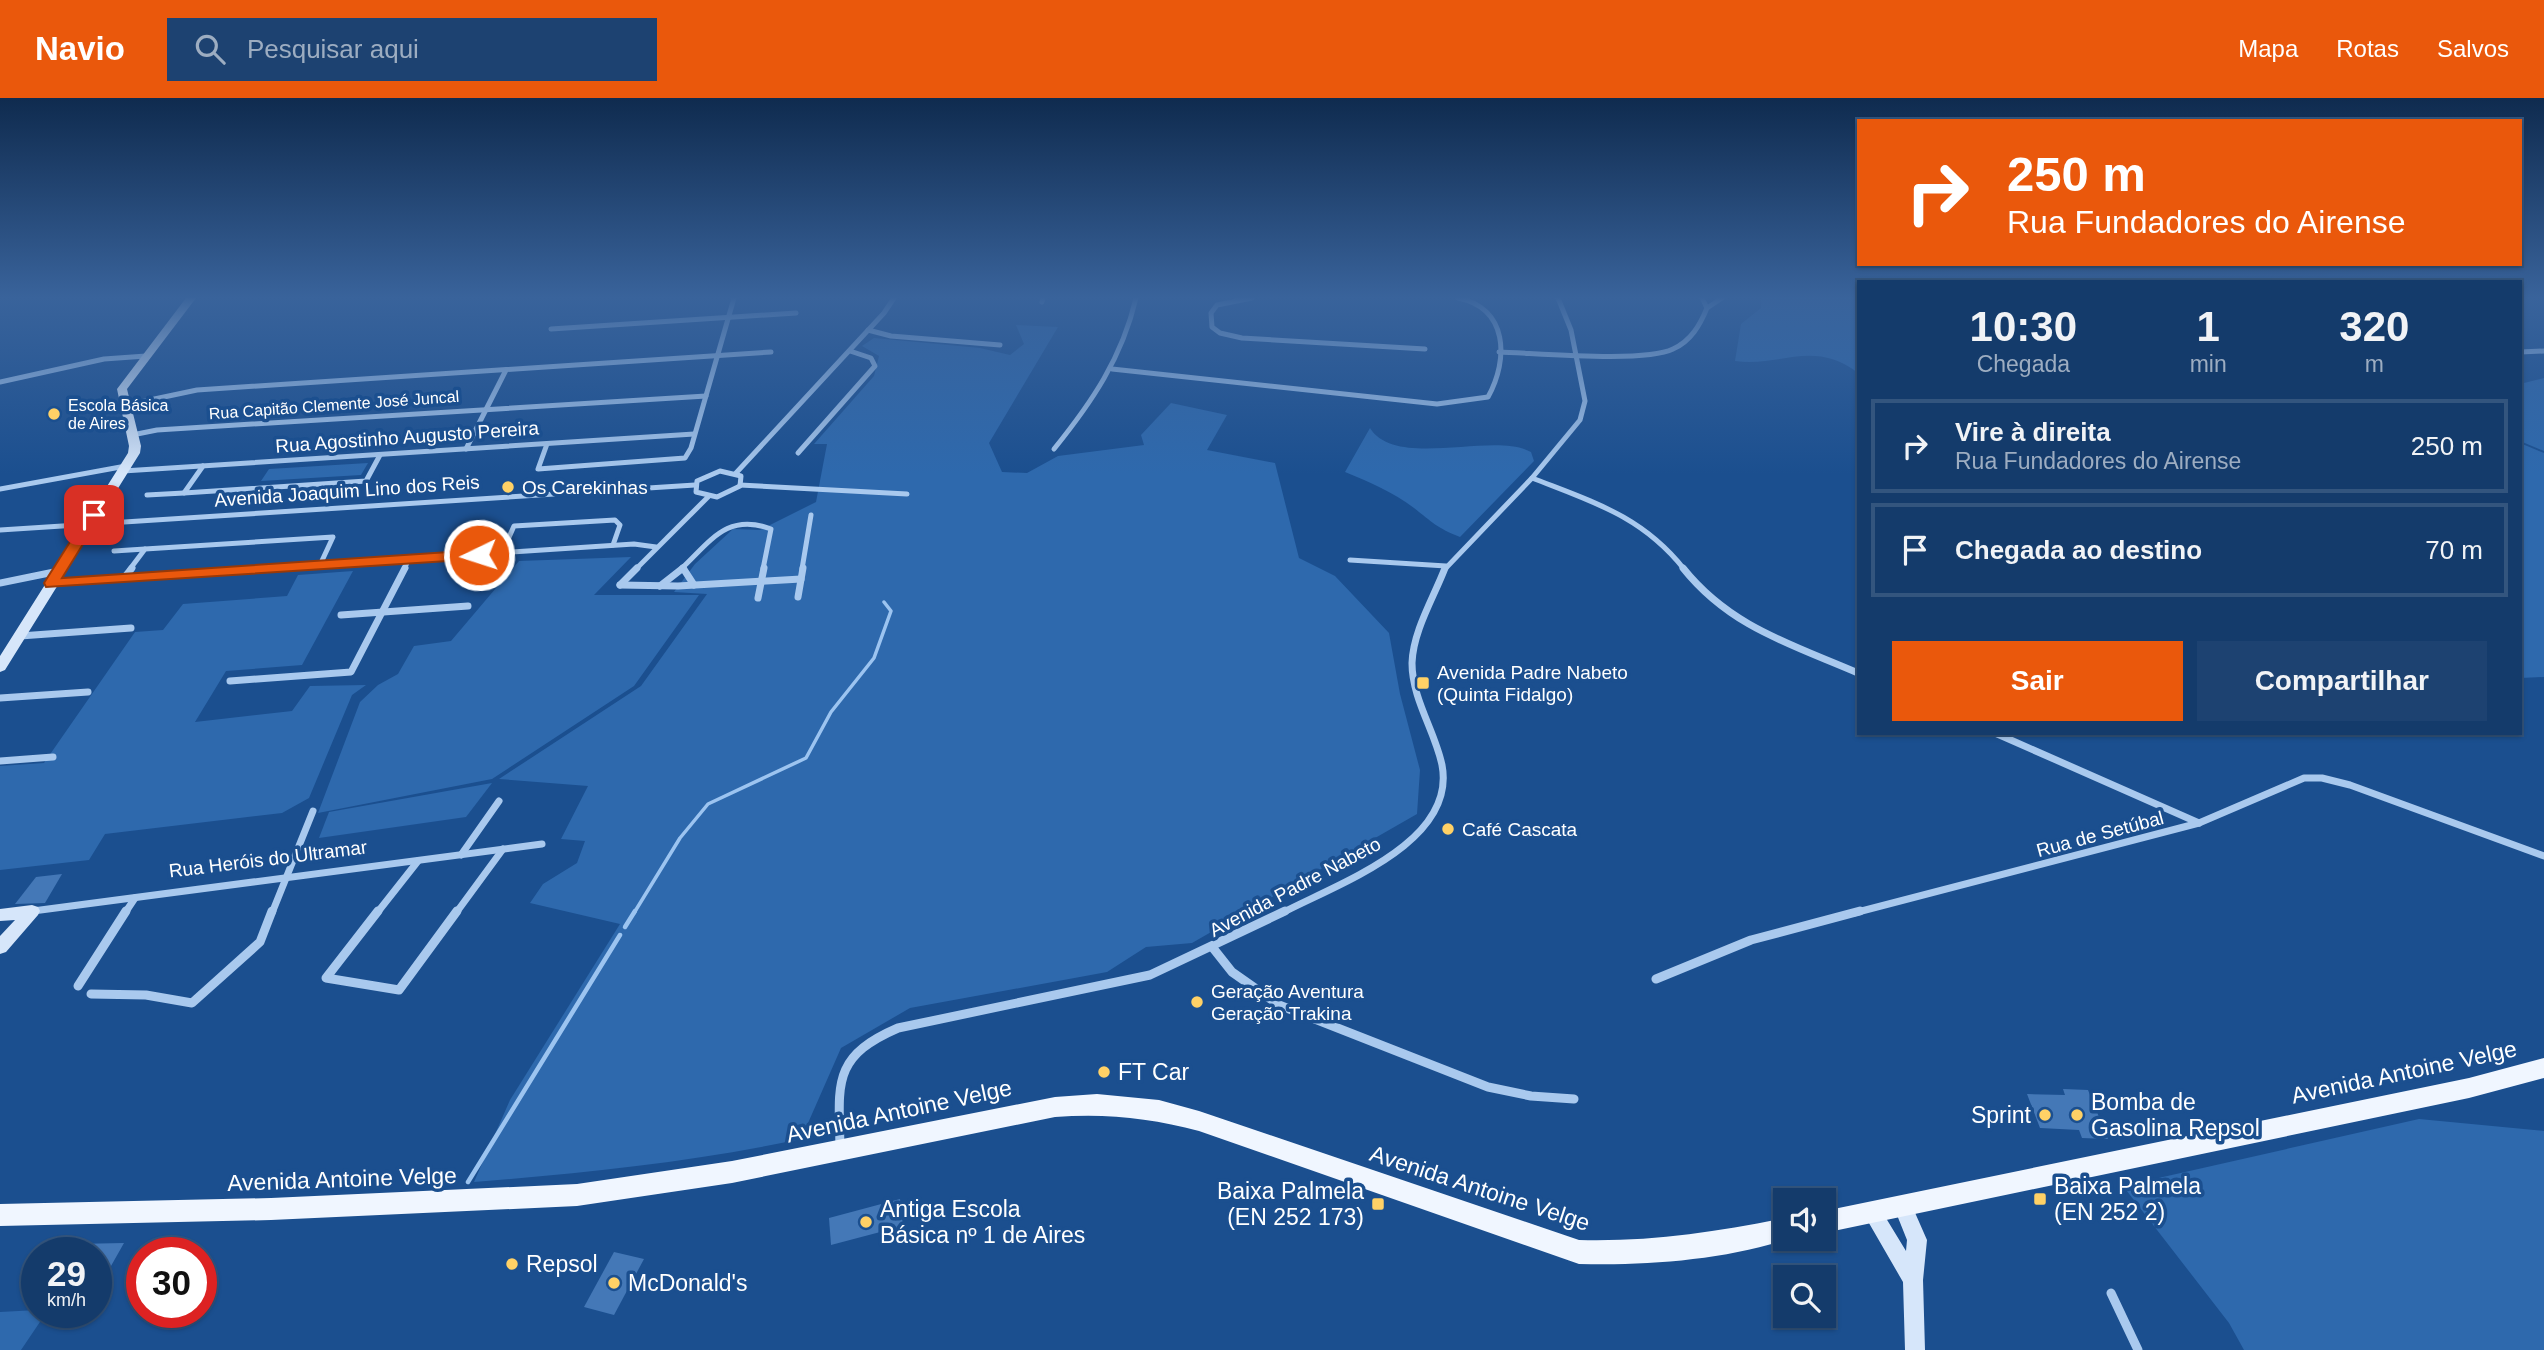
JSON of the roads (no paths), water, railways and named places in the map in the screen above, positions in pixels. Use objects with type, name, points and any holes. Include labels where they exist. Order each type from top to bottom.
[{"type":"main road","name":"Avenida Antoine Velge","points":[[1836,1219],[2469,1088],[2544,1068]]},
{"type":"main road","name":"Avenida Antoine Velge","points":[[0,1215],[271,1209],[577,1195],[692,1179],[1010,1114],[1097,1104],[1159,1110],[1199,1121],[1579,1252],[1620,1254],[1677,1250],[1773,1232]]},
{"type":"street","points":[[0,382],[104,359],[140,356]]},
{"type":"street","points":[[0,667],[125,469],[135,446],[122,389],[146,356]]},
{"type":"street","points":[[126,405],[174,393],[713,356]]},
{"type":"street","points":[[547,444],[538,469],[678,461],[685,458],[719,356]]},
{"type":"street","points":[[740,485],[741,476],[736,473],[845,356]]},
{"type":"street","points":[[798,453],[875,366],[871,358],[866,356]]},
{"type":"street","points":[[1054,449],[1102,390],[1118,356]]},
{"type":"street","points":[[1112,369],[1437,404],[1488,397],[1496,386],[1499,356]]},
{"type":"street","name":"Avenida Padre Nabeto","points":[[840,1150],[840,1088],[846,1062],[859,1047],[874,1037],[898,1028],[1150,975],[1213,948],[1383,860],[1432,819],[1444,792],[1444,772],[1421,705],[1412,661],[1417,639],[1446,566],[1532,478],[1576,427],[1584,410],[1576,356]]},
{"type":"street","points":[[466,449],[506,370]]},
{"type":"street","name":"Rua Capitão Clemente José Juncal","points":[[132,435],[157,430],[706,396]]},
{"type":"street","name":"Rua Agostinho Augusto Pereira","points":[[0,489],[125,469],[694,434]]},
{"type":"street","points":[[147,495],[366,481],[380,455]]},
{"type":"street","points":[[184,493],[203,466]]},
{"type":"street","name":"Avenida Joaquim Lino dos Reis","points":[[0,530],[695,485],[711,473],[736,473]]},
{"type":"street","points":[[1532,478],[1614,511],[1642,526],[1659,540],[1702,592],[1725,611],[1857,673]]},
{"type":"street","points":[[695,485],[696,492],[708,497],[726,495],[740,485],[907,494]]},
{"type":"street","points":[[708,497],[620,585],[694,585],[801,579]]},
{"type":"street","points":[[798,597],[811,515]]},
{"type":"street","points":[[502,553],[514,526],[615,520],[620,525],[614,545]]},
{"type":"street","points":[[660,586],[731,524],[762,524],[771,529],[758,598]]},
{"type":"street","points":[[114,551],[334,537],[320,565]]},
{"type":"street","points":[[51,583],[614,545],[656,547]]},
{"type":"street","points":[[124,578],[145,549]]},
{"type":"street","points":[[230,681],[351,672],[409,559]]},
{"type":"street","points":[[1350,560],[1446,566]]},
{"type":"street","points":[[683,568],[694,585]]},
{"type":"street","points":[[0,583],[59,570]]},
{"type":"street","points":[[341,615],[468,606]]},
{"type":"street","points":[[20,636],[131,628]]},
{"type":"street","points":[[0,698],[88,692]]},
{"type":"street","points":[[2000,735],[2199,823]]},
{"type":"street","points":[[0,761],[53,757]]},
{"type":"street","name":"Rua de Setúbal","points":[[1656,979],[1751,940],[2199,823],[2304,778],[2322,778],[2544,856]]},
{"type":"street","points":[[461,855],[499,801]]},
{"type":"street","points":[[91,995],[146,995],[192,1003],[260,942],[313,811]]},
{"type":"street","name":"Rua Heróis do Ultramar","points":[[0,915],[542,844]]},
{"type":"street","points":[[418,861],[326,978],[399,990],[503,849]]},
{"type":"street","points":[[78,986],[135,898]]},
{"type":"street","points":[[0,947],[32,911]]},
{"type":"street","points":[[1213,948],[1232,972],[1279,1005],[1489,1087],[1531,1096],[1574,1099]]},
{"type":"street","points":[[1902,1205],[1917,1240],[1913,1280],[1915,1350]]},
{"type":"street","points":[[1871,1211],[1913,1280]]},
{"type":"street","points":[[2111,1293],[2138,1350]]},
{"type":"waterway","points":[[634,913],[680,838],[708,804],[806,758],[831,712],[874,658],[891,611],[884,602]]},
{"type":"waterway","points":[[625,927],[635,911]]},
{"type":"waterway","points":[[468,1182],[620,935]]},
{"type":"place","name":"Escola Básica de Aires","points":[[54,414]]},
{"type":"place","name":"Os Carekinhas","points":[[508,487]]},
{"type":"place","name":"Avenida Padre Nabeto (Quinta Fidalgo)","points":[[1423,683]]},
{"type":"place","name":"Café Cascata","points":[[1448,829]]},
{"type":"place","name":"Geração Aventura Geração Trakina","points":[[1197,1002]]},
{"type":"place","name":"FT Car","points":[[1104,1072]]},
{"type":"place","name":"Sprint","points":[[2045,1115]]},
{"type":"place","name":"Bomba de Gasolina Repsol","points":[[2077,1115]]},
{"type":"place","name":"Baixa Palmela (EN 252 2)","points":[[2040,1199]]},
{"type":"place","name":"Baixa Palmela (EN 252 173)","points":[[1378,1204]]},
{"type":"place","name":"Antiga Escola Básica nº 1 de Aires","points":[[866,1222]]},
{"type":"place","name":"Repsol","points":[[512,1264]]},
{"type":"place","name":"McDonald's","points":[[614,1283]]}]
